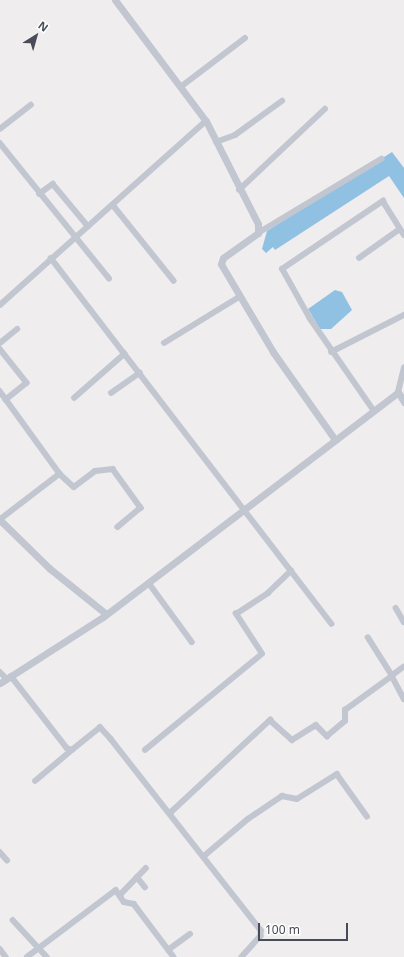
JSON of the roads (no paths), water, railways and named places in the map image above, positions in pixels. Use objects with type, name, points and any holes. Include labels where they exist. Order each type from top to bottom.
[{"type":"street","points":[[115,0],[182,86],[206,121],[239,190],[258,224],[258,233]]},
{"type":"street","points":[[182,86],[245,38]]},
{"type":"street","points":[[216,142],[235,135],[282,101]]},
{"type":"street","points":[[0,129],[31,105]]},
{"type":"street","points":[[239,190],[325,109]]},
{"type":"street","points":[[0,305],[206,121]]},
{"type":"street","points":[[0,143],[39,194],[109,278]]},
{"type":"street","points":[[334,438],[239,297],[221,264],[223,258],[258,233],[381,159]]},
{"type":"street","points":[[39,194],[53,184],[88,226]]},
{"type":"street","points":[[373,410],[332,352],[282,269],[383,201],[404,235]]},
{"type":"street","points":[[113,205],[174,281]]},
{"type":"street","points":[[359,258],[400,229]]},
{"type":"street","points":[[51,258],[140,373],[244,513],[332,624]]},
{"type":"street","points":[[164,343],[239,297]]},
{"type":"street","points":[[332,352],[404,315]]},
{"type":"street","points":[[0,343],[17,329]]},
{"type":"street","points":[[0,349],[26,383],[6,400]]},
{"type":"street","points":[[74,398],[124,354]]},
{"type":"street","points":[[404,368],[401,391],[404,402]]},
{"type":"street","points":[[111,394],[140,373]]},
{"type":"street","points":[[0,391],[60,474],[74,487],[95,471],[113,469],[141,508],[118,526]]},
{"type":"street","points":[[0,683],[106,614],[149,583],[244,513],[334,438],[401,391]]},
{"type":"street","points":[[60,474],[0,520],[49,568],[106,614]]},
{"type":"street","points":[[145,750],[262,654],[236,614],[268,593],[291,571]]},
{"type":"street","points":[[149,583],[192,642]]},
{"type":"street","points":[[396,608],[404,622]]},
{"type":"street","points":[[368,638],[392,676],[404,699]]},
{"type":"street","points":[[170,813],[270,720],[292,740],[316,725],[327,736],[345,721],[346,710],[404,667]]},
{"type":"street","points":[[0,672],[9,677],[59,741],[72,750]]},
{"type":"street","points":[[35,781],[100,727],[170,813],[261,930],[261,936],[242,957]]},
{"type":"street","points":[[204,856],[248,819],[282,796],[297,799],[338,774],[367,816]]},
{"type":"street","points":[[0,852],[7,860]]},
{"type":"street","points":[[120,895],[146,868]]},
{"type":"street","points":[[137,877],[145,887]]},
{"type":"street","points":[[27,957],[113,891],[120,895],[127,903],[134,904],[174,957]]},
{"type":"street","points":[[12,920],[48,957]]},
{"type":"street","points":[[168,950],[190,934]]},
{"type":"street","points":[[0,949],[6,957]]},
{"type":"water","points":[[392,152],[404,168],[404,198],[389,176],[275,250],[273,247],[266,253],[262,249],[267,231]]},
{"type":"water","points":[[335,290],[342,292],[352,310],[331,329],[320,329],[308,309]]}]
